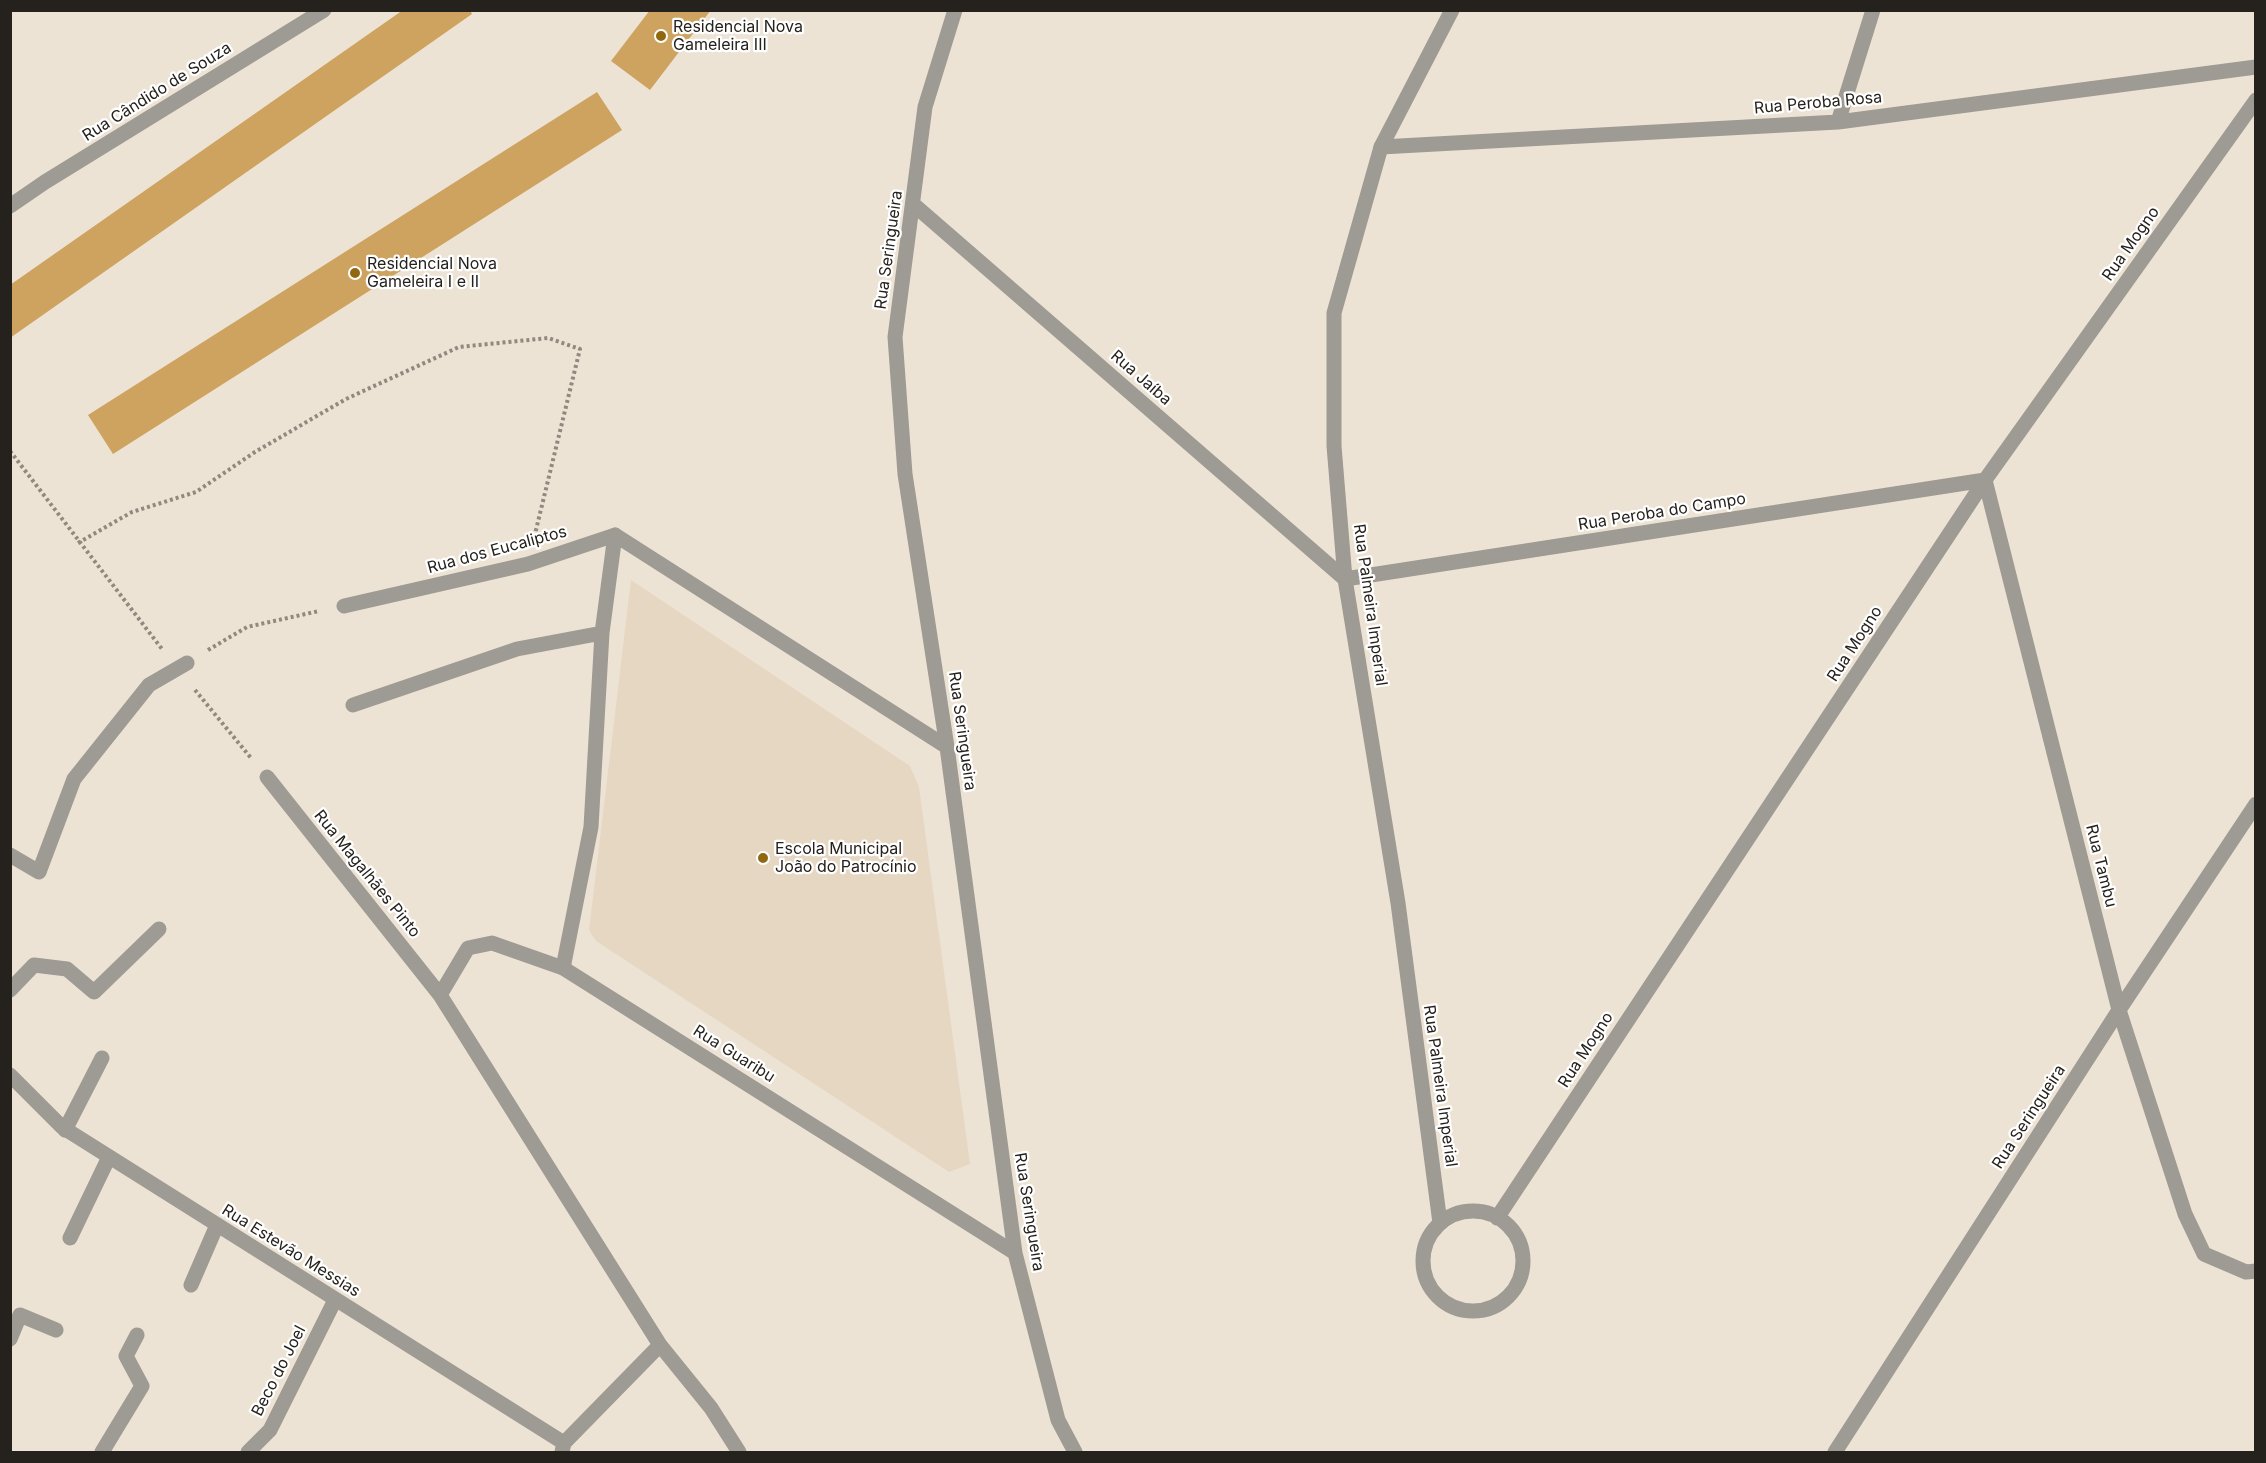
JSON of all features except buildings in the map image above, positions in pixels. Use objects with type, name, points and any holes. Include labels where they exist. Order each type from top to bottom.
[{"type":"street","name":"Rua Cândido de Souza","points":[[10,206],[324,10]]},
{"type":"street","name":"Rua Seringueira","points":[[955,10],[925,107],[895,338],[904,474],[946,747],[1015,1253],[1058,1420],[1075,1452]]},
{"type":"street","name":"Rua Palmeira Imperial","points":[[1440,1223],[1398,903],[1345,579],[1334,446],[1334,313],[1381,147],[1452,10]]},
{"type":"street","points":[[1838,122],[1873,10]]},
{"type":"street","name":"Rua Peroba Rosa","points":[[1381,147],[1838,122],[2256,67]]},
{"type":"street","name":"Rua Mogno","points":[[1497,1218],[1985,480],[2256,100]]},
{"type":"street","name":"Rua Jaíba","points":[[913,204],[1345,579]]},
{"type":"street","name":"Rua Peroba do Campo","points":[[1345,579],[1985,480]]},
{"type":"street","name":"Rua Tambu","points":[[1985,480],[2119,1011],[2185,1214],[2204,1254],[2246,1272],[2256,1271]]},
{"type":"street","points":[[563,968],[591,827],[602,633],[615,535],[946,747]]},
{"type":"street","name":"Rua dos Eucaliptos","points":[[344,606],[528,564],[615,535]]},
{"type":"street","points":[[354,705],[517,649],[602,633]]},
{"type":"street","points":[[10,855],[39,872],[74,779],[149,685],[182,666]]},
{"type":"street","name":"Rua Magalhães Pinto","points":[[267,777],[440,995],[660,1345],[711,1408],[739,1452]]},
{"type":"street","name":"Rua Seringueira","points":[[1835,1452],[2119,1011],[2256,804]]},
{"type":"street","points":[[10,990],[34,965],[67,969],[94,992],[159,929]]},
{"type":"street","name":"Rua Guaribu","points":[[440,995],[468,948],[492,943],[563,968],[1015,1253]]},
{"type":"street","points":[[65,1130],[102,1058]]},
{"type":"street","name":"Rua Estevão Messias","points":[[11,1076],[65,1130],[335,1300],[563,1448]]},
{"type":"street","points":[[70,1238],[109,1157]]},
{"type":"street","points":[[1483,1212],[1497,1218],[1510,1228],[1519,1242],[1523,1259],[1521,1276],[1513,1291],[1501,1302],[1486,1310],[1469,1311],[1453,1307],[1438,1298],[1428,1285],[1423,1268],[1423,1252],[1429,1236],[1440,1223],[1453,1215],[1483,1212]]},
{"type":"street","points":[[190,1285],[218,1226]]},
{"type":"street","name":"Beco do Joel","points":[[248,1452],[270,1430],[335,1300]]},
{"type":"street","points":[[10,1339],[20,1314],[56,1330]]},
{"type":"street","points":[[102,1452],[142,1386],[126,1356],[137,1335]]},
{"type":"street","points":[[563,1448],[660,1345]]},
{"type":"path","points":[[79,542],[132,512],[196,492],[255,452],[346,399],[459,347],[548,338],[580,348],[528,564]]},
{"type":"path","points":[[10,451],[79,542],[182,666],[267,777]]},
{"type":"path","points":[[182,666],[247,627],[344,606]]},
{"type":"shaded area","name":"Escola Municipal João do Patrocínio","points":[[631,580],[910,766],[919,787],[970,1164],[949,1172],[596,941],[589,930]]},
{"type":"place","name":"Residencial Nova Gameleira III","points":[[661,36]]},
{"type":"place","name":"Residencial Nova Gameleira I e II","points":[[355,273]]},
{"type":"place","name":"Escola Municipal João do Patrocínio","points":[[763,858]]}]
